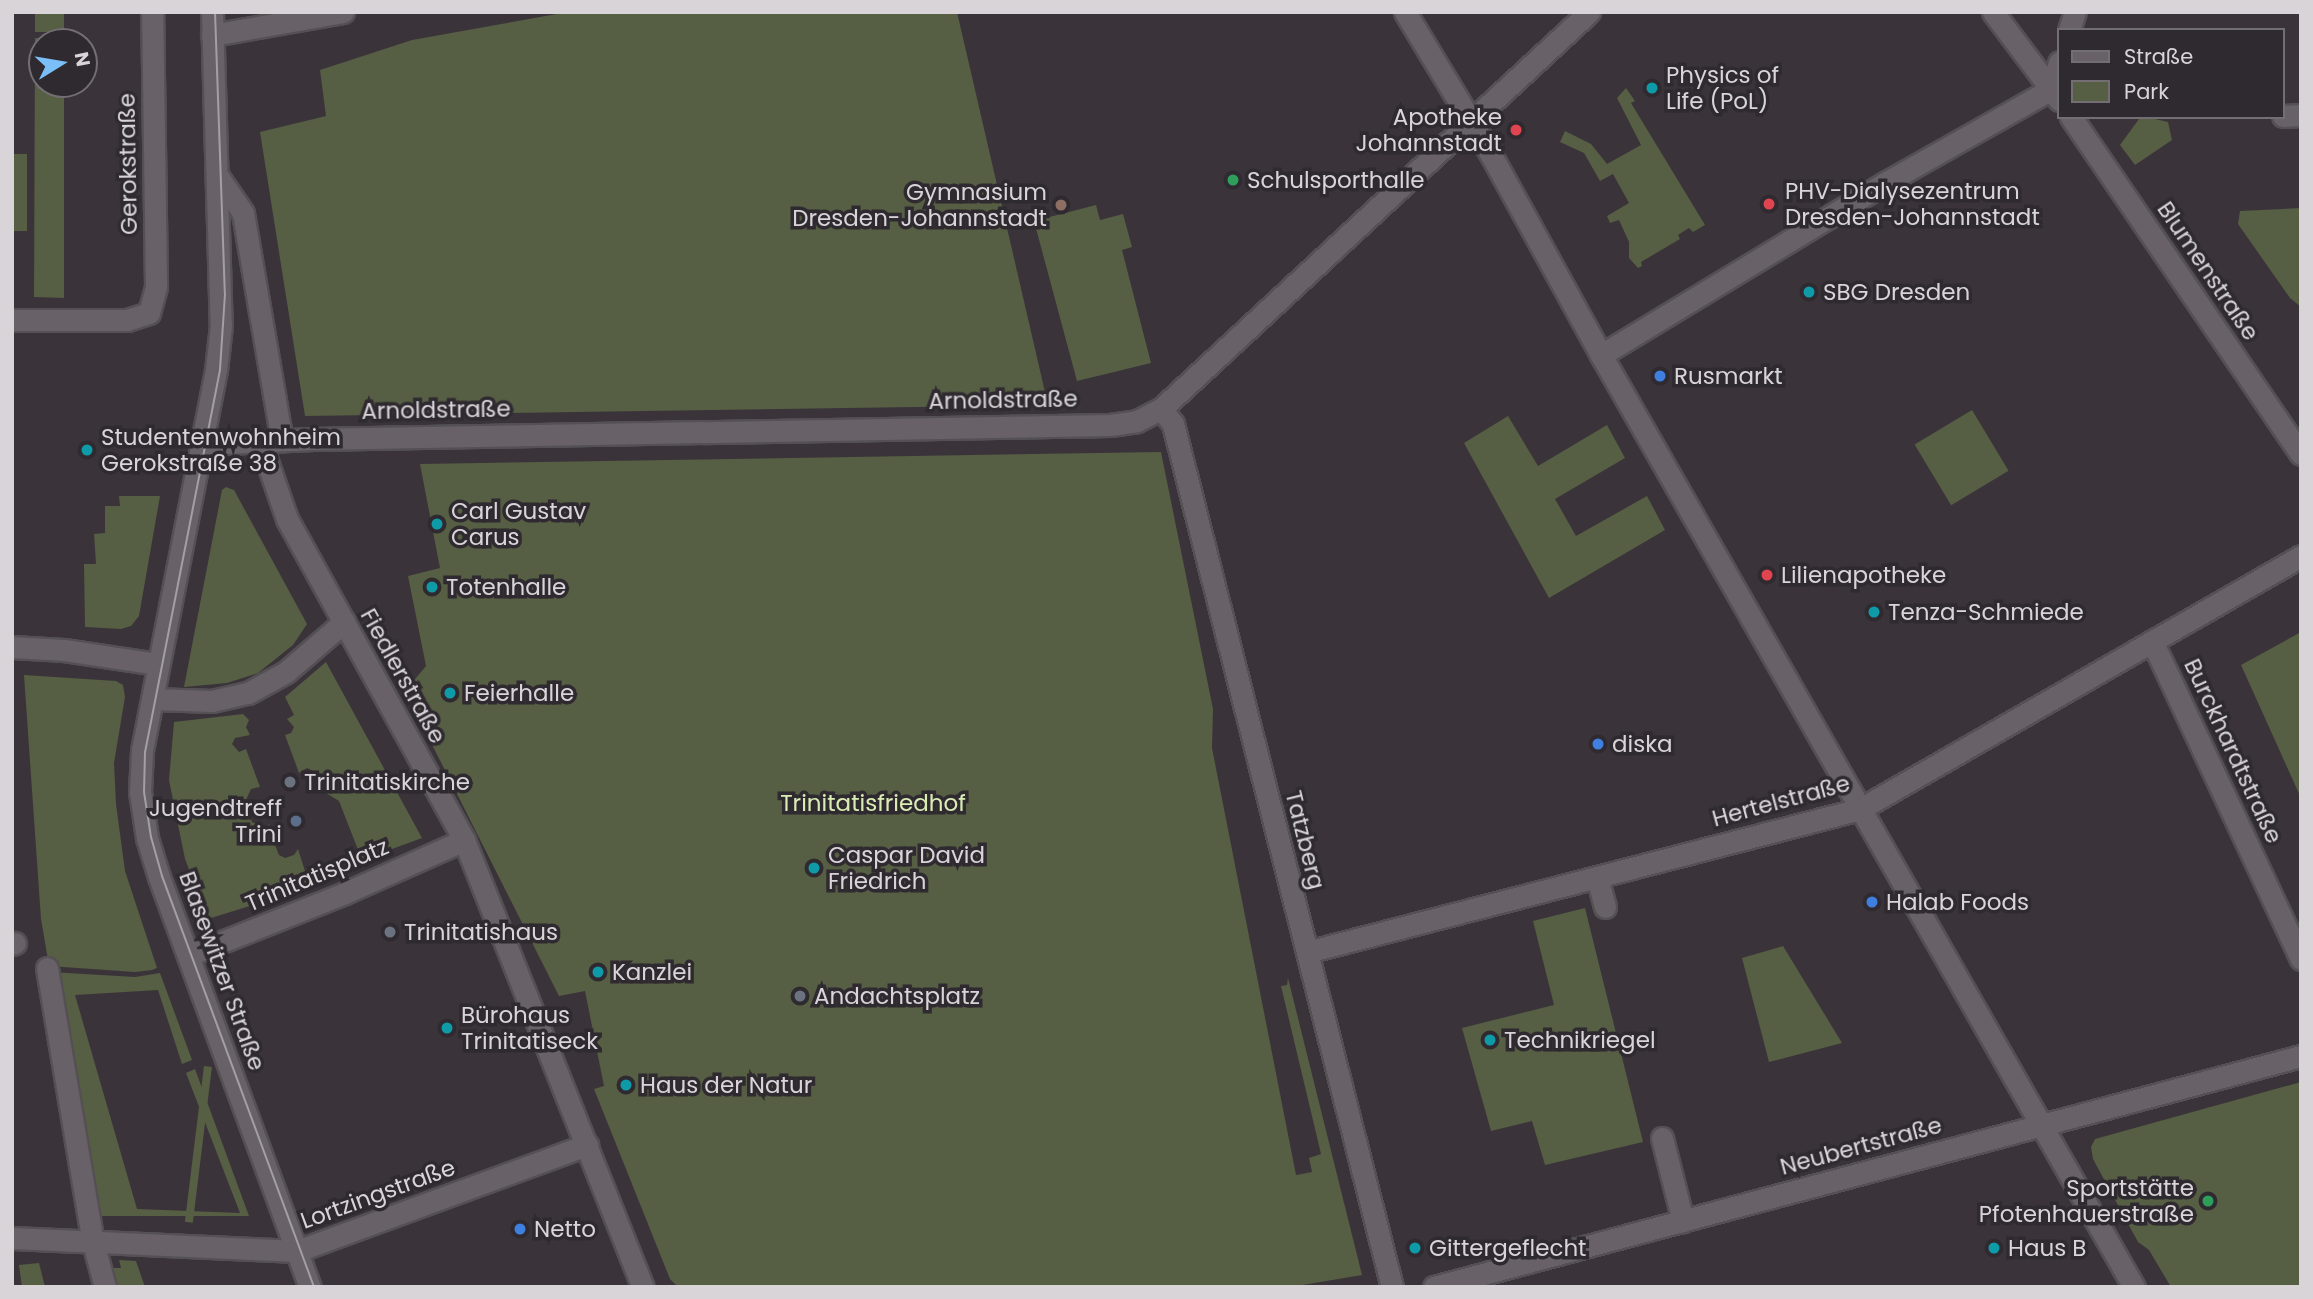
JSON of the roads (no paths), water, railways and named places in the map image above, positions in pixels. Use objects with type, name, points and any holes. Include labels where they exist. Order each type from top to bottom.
[{"type":"street","name":"Gerokstraße","points":[[12,320],[127,320],[149,313],[156,286],[152,12]]},
{"type":"street","points":[[12,647],[64,650],[158,664],[203,444],[221,324],[212,12]]},
{"type":"street","points":[[212,36],[343,12]]},
{"type":"street","points":[[1405,12],[2134,1287]]},
{"type":"street","name":"Arnoldstraße","points":[[260,441],[1110,425],[1137,421],[1161,409],[1589,12]]},
{"type":"street","points":[[1601,355],[1885,183],[2057,93],[1993,12]]},
{"type":"street","name":"Blumenstraße","points":[[2072,119],[2301,454]]},
{"type":"street","points":[[218,175],[243,213],[282,440]]},
{"type":"street","name":"Tatzberg","points":[[1161,409],[1172,424],[1392,1287]]},
{"type":"street","points":[[203,444],[260,441]]},
{"type":"street","name":"Fiedlerstraße","points":[[260,441],[287,519],[464,840],[643,1287]]},
{"type":"street","name":"Hertelstraße","points":[[1307,953],[1860,809],[2301,556]]},
{"type":"street","points":[[152,699],[212,701],[248,693],[286,672],[344,622]]},
{"type":"street","name":"Burckhardtstraße","points":[[2152,641],[2301,959]]},
{"type":"street","name":"Blasewitzer Straße","points":[[158,664],[142,751],[142,803],[147,838],[310,1287]]},
{"type":"street","name":"Trinitatisplatz","points":[[189,955],[345,893],[464,840]]},
{"type":"street","points":[[1597,877],[1605,907]]},
{"type":"street","points":[[47,968],[93,1242],[105,1287]]},
{"type":"street","name":"Neubertstraße","points":[[1434,1287],[2301,1056]]},
{"type":"street","points":[[1662,1138],[1683,1221]]},
{"type":"street","name":"Lortzingstraße","points":[[12,1238],[297,1251],[587,1145]]},
{"type":"tram line","points":[[215,12],[225,294],[220,370],[145,752],[144,792],[151,837],[162,876],[314,1287]]},
{"type":"place","name":"Physics of Life (PoL)","points":[[1652,88]]},
{"type":"place","name":"Apotheke Johannstadt","points":[[1516,130]]},
{"type":"place","name":"Schulsporthalle","points":[[1233,180]]},
{"type":"place","name":"PHV-Dialysezentrum Dresden-Johannstadt","points":[[1769,204]]},
{"type":"place","name":"Gymnasium Dresden-Johannstadt","points":[[1061,205]]},
{"type":"place","name":"SBG Dresden","points":[[1809,292]]},
{"type":"place","name":"Rusmarkt","points":[[1660,376]]},
{"type":"place","name":"Studentenwohnheim Gerokstraße 38","points":[[87,450]]},
{"type":"place","name":"Carl Gustav Carus","points":[[437,524]]},
{"type":"place","name":"Lilienapotheke","points":[[1767,575]]},
{"type":"place","name":"Totenhalle","points":[[432,587]]},
{"type":"place","name":"Tenza-Schmiede","points":[[1874,612]]},
{"type":"place","name":"Feierhalle","points":[[450,693]]},
{"type":"place","name":"diska","points":[[1598,744]]},
{"type":"place","name":"Trinitatiskirche","points":[[290,782]]},
{"type":"place","name":"Jugendtreff Trini","points":[[296,821]]},
{"type":"place","name":"Caspar David Friedrich","points":[[814,868]]},
{"type":"place","name":"Halab Foods","points":[[1872,902]]},
{"type":"place","name":"Trinitatishaus","points":[[390,932]]},
{"type":"place","name":"Kanzlei","points":[[598,972]]},
{"type":"place","name":"Andachtsplatz","points":[[800,996]]},
{"type":"place","name":"Bürohaus Trinitatiseck","points":[[447,1028]]},
{"type":"place","name":"Technikriegel","points":[[1490,1040]]},
{"type":"place","name":"Haus der Natur","points":[[626,1085]]},
{"type":"place","name":"Sportstätte Pfotenhauerstraße","points":[[2208,1201]]},
{"type":"place","name":"Netto","points":[[520,1229]]},
{"type":"place","name":"Gittergeflecht","points":[[1415,1248]]},
{"type":"place","name":"Haus B","points":[[1994,1248]]},
{"type":"park label","name":"Trinitatisfriedhof","points":[[873,803]]}]
